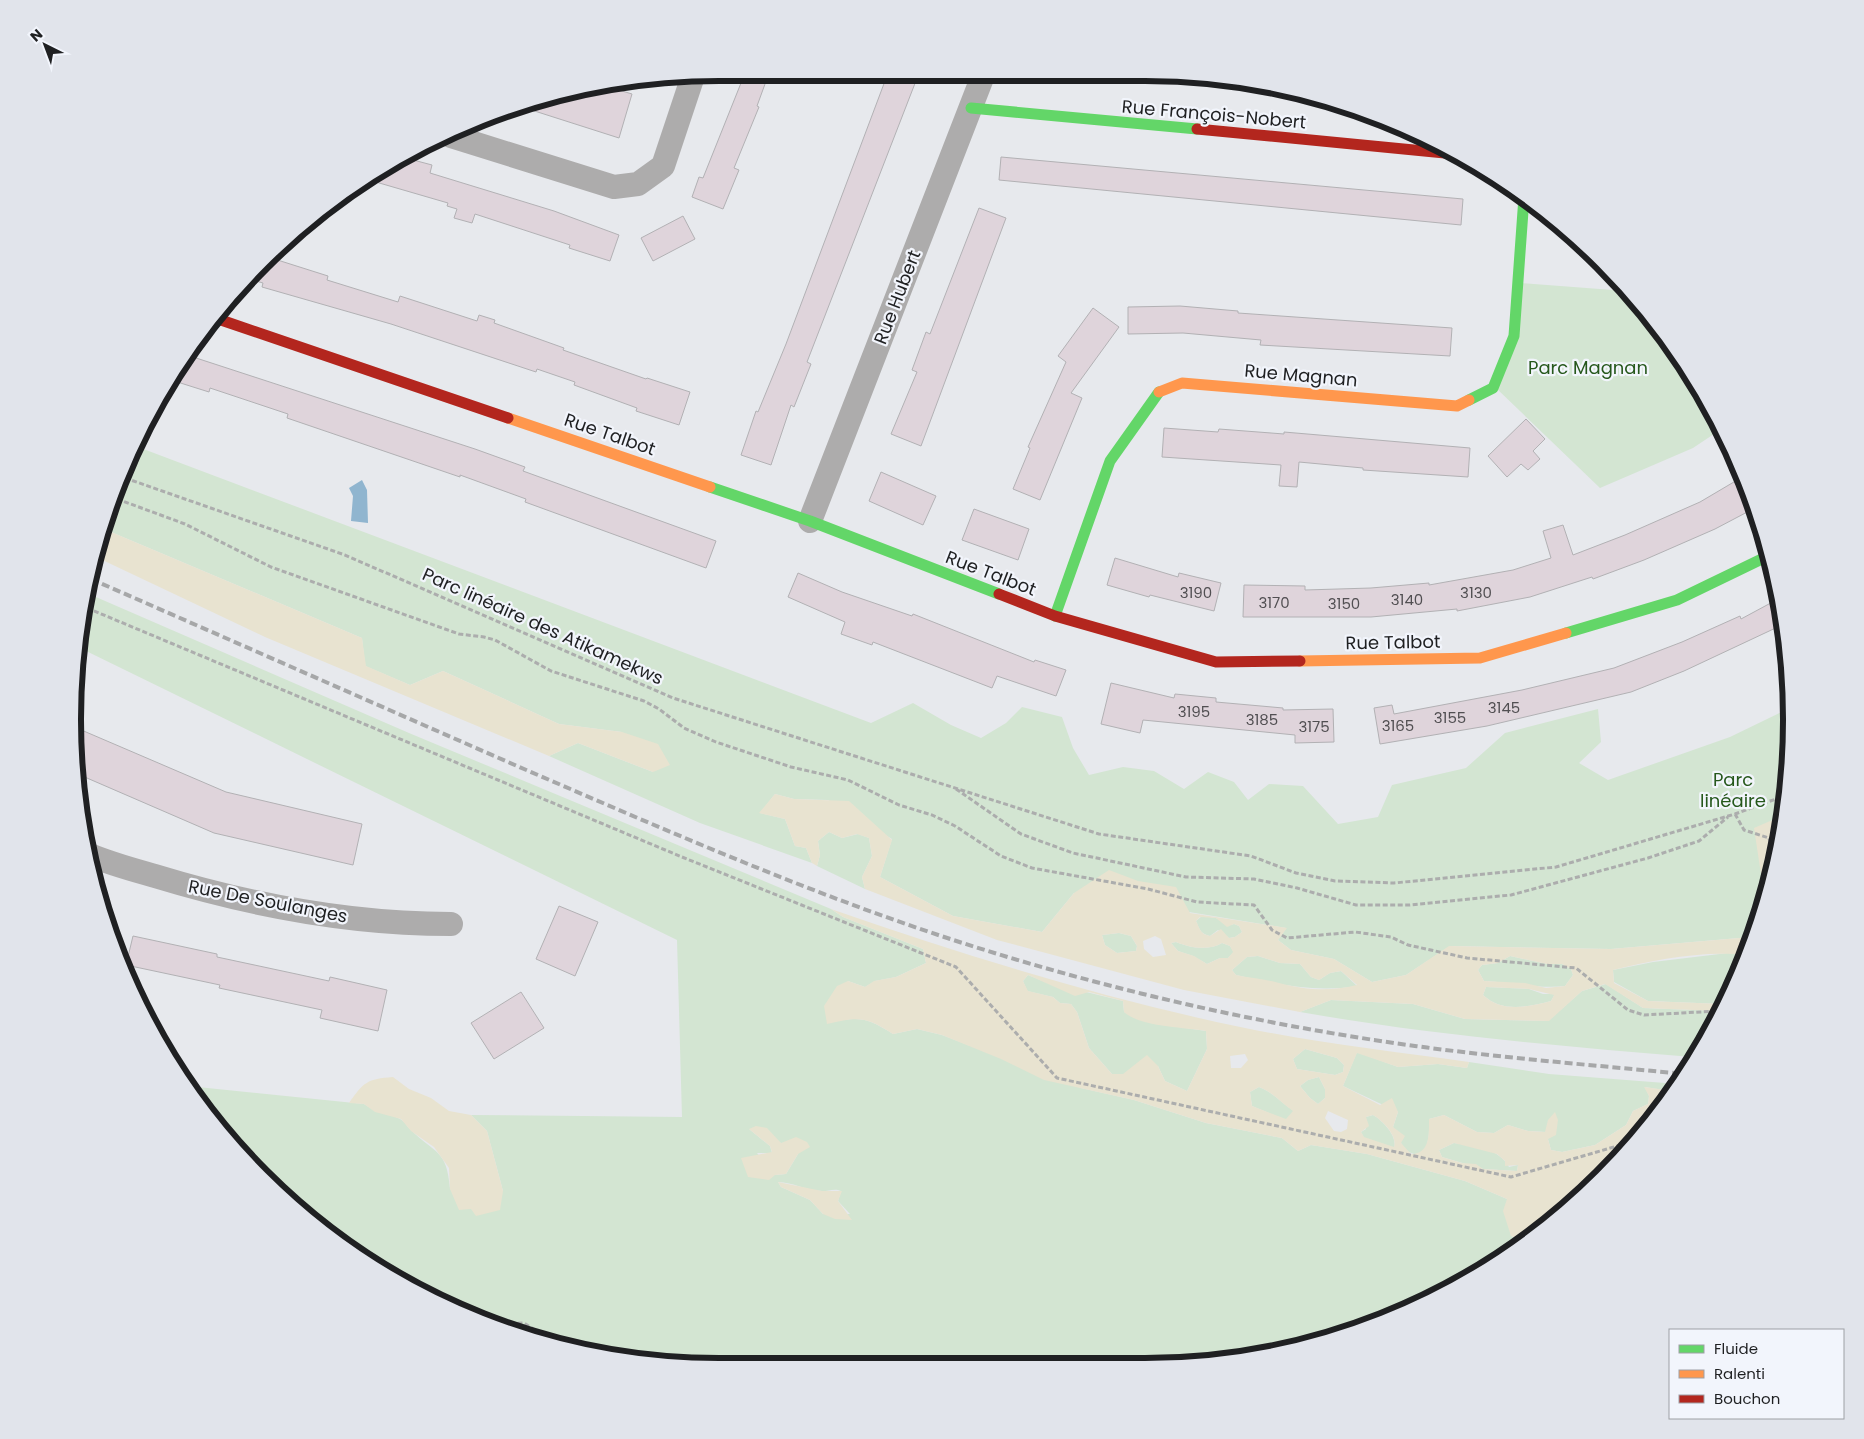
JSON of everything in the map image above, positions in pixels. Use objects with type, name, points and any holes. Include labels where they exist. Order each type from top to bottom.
[{"type":"street","name":"Rue Hubert","points":[[810,521],[981,81]]},
{"type":"street","points":[[457,138],[614,187],[638,184],[663,166],[691,82]]},
{"type":"street","name":"Rue François-Nobert","points":[[971,108],[1437,152]]},
{"type":"street","name":"Rue Magnan","points":[[1056,616],[1110,461],[1156,393],[1182,383],[1457,406],[1493,388],[1514,336],[1523,206]]},
{"type":"street","name":"Rue Talbot","points":[[222,320],[810,521],[1056,616],[1216,662],[1480,658],[1678,600],[1762,559]]},
{"type":"street","name":"Rue De Soulanges","points":[[97,857],[200,890],[305,912],[403,924],[451,924]]},
{"type":"path","name":"Parc linéaire des Atikamekws","points":[[128,479],[345,554],[672,698],[1099,834],[1251,856],[1296,873],[1335,881],[1394,883],[1556,867],[1735,814],[1777,798]]},
{"type":"path","points":[[120,501],[185,524],[272,567],[459,634],[495,640],[551,671],[630,695],[659,709],[684,728],[716,742],[791,767],[848,780],[898,805],[932,815],[955,826],[1001,856],[1032,868],[1148,889],[1197,902],[1254,906],[1272,930],[1287,938],[1354,932],[1390,937],[1408,945],[1467,958],[1576,968],[1628,1010],[1644,1014],[1712,1011]]},
{"type":"path","points":[[91,610],[673,853],[956,967],[1057,1078],[1511,1176],[1619,1145]]},
{"type":"path","name":"Parc linéaire des Atikamekws","points":[[954,788],[1021,834],[1073,853],[1186,877],[1254,879],[1297,888],[1356,905],[1409,905],[1511,895],[1648,858],[1699,841],[1730,815]]},
{"type":"path","points":[[1735,814],[1744,830],[1769,838],[1770,843]]},
{"type":"path","points":[[512,1323],[524,1323],[536,1331]]},
{"type":"green space","name":"Parc Magnan","points":[[1521,283],[1616,290],[1651,331],[1675,365],[1715,433],[1693,448],[1600,488],[1496,388]]},
{"type":"green space","name":"Parc linéaire","points":[[142,448],[871,723],[913,703],[951,725],[981,738],[1006,723],[1022,707],[1062,717],[1073,748],[1089,775],[1123,767],[1154,771],[1184,789],[1208,772],[1234,782],[1248,800],[1269,784],[1303,786],[1338,824],[1378,817],[1392,785],[1466,768],[1505,733],[1598,709],[1601,742],[1579,763],[1608,780],[1730,737],[1783,712],[1777,803],[1761,885],[1744,938],[1611,949],[1450,946],[1406,975],[1372,982],[1334,959],[1291,950],[1278,940],[1286,928],[1074,893],[1042,932],[953,916],[880,877],[892,839],[828,800],[794,799],[775,794],[760,813],[785,819],[795,846],[806,848],[812,863],[700,823],[549,756],[578,743],[653,772],[622,732],[559,724],[443,671],[410,685],[365,666],[362,638],[110,531]]},
{"type":"green space","points":[[94,596],[409,733],[923,949],[926,963],[896,977],[875,981],[865,987],[848,981],[827,1023],[854,1019],[868,1021],[893,1034],[917,1029],[942,1035],[1081,1088],[1134,1100],[1206,1123],[1282,1138],[1298,1151],[1311,1145],[1367,1154],[1465,1181],[1507,1199],[1511,1236],[1516,1238],[1464,1272],[1427,1292],[1389,1309],[1350,1324],[1310,1336],[1228,1352],[1144,1358],[720,1358],[636,1352],[554,1336],[514,1324],[437,1292],[400,1272],[331,1226],[268,1171],[213,1108],[198,1087],[364,1104],[374,1110],[402,1120],[438,1154],[446,1166],[450,1189],[503,1191],[487,1131],[471,1115],[682,1117],[677,940],[86,651]],"holes":[[[749,1129],[781,1143],[798,1154],[786,1174],[775,1175],[757,1153],[772,1153],[770,1146]],[[778,1182],[789,1183],[816,1191],[841,1191],[838,1201],[850,1214],[823,1214],[810,1200],[781,1187]]]},
{"type":"green space","points":[[829,832],[842,838],[858,834],[869,838],[872,856],[862,877],[865,889],[817,866],[820,855],[818,841]]},
{"type":"green space","points":[[1202,916],[1216,918],[1230,925],[1239,926],[1242,932],[1235,937],[1229,938],[1218,930],[1210,936],[1204,934],[1196,921]]},
{"type":"green space","points":[[1119,933],[1131,936],[1137,946],[1136,951],[1117,953],[1105,945],[1102,935]]},
{"type":"green space","points":[[1176,942],[1199,948],[1217,946],[1222,943],[1230,946],[1234,952],[1228,958],[1220,958],[1207,964],[1193,956],[1178,951],[1171,943]]},
{"type":"green space","points":[[1728,953],[1738,954],[1716,1004],[1648,1001],[1614,982],[1613,970],[1653,962]]},
{"type":"green space","points":[[1258,956],[1280,963],[1300,964],[1311,977],[1319,980],[1330,973],[1341,971],[1357,986],[1311,988],[1266,982],[1236,975],[1232,970],[1247,957]]},
{"type":"green space","points":[[1510,956],[1547,964],[1562,964],[1571,969],[1573,975],[1565,986],[1555,987],[1484,981],[1478,970],[1482,965],[1498,963]]},
{"type":"green space","points":[[1028,975],[1045,982],[1123,1001],[1124,1012],[1158,1024],[1206,1031],[1207,1049],[1187,1091],[1165,1081],[1158,1066],[1123,1075],[1112,1074],[1089,1048],[1077,1012],[1071,1004],[1060,1003],[1053,997],[1027,991],[1023,981]]},
{"type":"green space","points":[[1606,984],[1643,1008],[1712,1011],[1686,1056],[1447,1033],[1300,1012],[1331,1000],[1413,1004],[1465,1019],[1548,1021],[1582,991]]},
{"type":"green space","points":[[1486,987],[1529,989],[1543,994],[1555,994],[1551,1001],[1515,1007],[1490,1001],[1483,995]]},
{"type":"green space","points":[[1305,1049],[1337,1058],[1344,1065],[1343,1072],[1335,1075],[1297,1069],[1293,1059]]},
{"type":"green space","points":[[1357,1052],[1398,1067],[1438,1064],[1467,1068],[1469,1062],[1549,1074],[1668,1083],[1664,1090],[1645,1087],[1649,1096],[1648,1104],[1633,1111],[1626,1125],[1595,1145],[1562,1152],[1551,1150],[1546,1132],[1528,1131],[1508,1125],[1494,1133],[1477,1132],[1444,1115],[1429,1119],[1429,1135],[1426,1146],[1420,1153],[1414,1154],[1404,1148],[1393,1127],[1398,1112],[1343,1086]]},
{"type":"green space","points":[[1319,1077],[1325,1089],[1325,1098],[1318,1104],[1300,1086],[1308,1080]]},
{"type":"green space","points":[[1259,1087],[1269,1092],[1294,1111],[1286,1120],[1252,1106],[1250,1092]]},
{"type":"green space","points":[[1373,1115],[1385,1124],[1394,1138],[1394,1148],[1364,1138],[1361,1132],[1366,1129],[1366,1117]]},
{"type":"green space","points":[[1454,1143],[1478,1147],[1492,1152],[1505,1161],[1509,1167],[1518,1165],[1517,1171],[1483,1169],[1442,1157],[1439,1150]]},
{"type":"sand","points":[[110,531],[362,638],[366,666],[410,685],[443,671],[559,724],[622,732],[658,744],[670,765],[653,772],[578,743],[549,756],[265,637],[102,560]]},
{"type":"sand","points":[[775,794],[794,799],[849,801],[892,840],[880,877],[953,916],[1042,932],[1074,893],[1109,870],[1138,881],[1176,887],[1190,913],[1287,928],[1278,940],[1291,950],[1334,959],[1372,982],[1406,975],[1449,946],[1611,949],[1744,938],[1738,954],[1696,955],[1613,970],[1614,983],[1648,1001],[1716,1004],[1712,1011],[1643,1008],[1605,984],[1582,991],[1549,1021],[1465,1019],[1413,1004],[1331,1000],[1300,1012],[1184,990],[997,940],[865,889],[862,877],[872,856],[869,838],[857,834],[842,838],[829,832],[818,841],[820,855],[817,866],[812,863],[806,848],[795,846],[785,819],[759,813]],"holes":[[[1200,917],[1216,918],[1227,927],[1234,924],[1239,926],[1242,932],[1235,937],[1229,938],[1221,929],[1210,936],[1207,935],[1202,932],[1196,921]],[[1119,933],[1131,936],[1137,946],[1136,951],[1117,953],[1105,945],[1102,935]],[[1155,936],[1161,939],[1166,955],[1153,957],[1144,949],[1143,941]],[[1176,942],[1187,946],[1205,948],[1222,943],[1230,946],[1233,952],[1228,958],[1220,958],[1207,964],[1194,956],[1178,951],[1171,943]],[[1258,956],[1280,963],[1300,964],[1311,977],[1319,980],[1330,973],[1341,971],[1357,985],[1337,989],[1308,989],[1236,975],[1232,970],[1247,957]],[[1510,956],[1547,964],[1562,964],[1571,969],[1573,975],[1565,986],[1546,988],[1525,983],[1484,981],[1478,970],[1482,965],[1498,963]],[[1486,987],[1529,989],[1554,995],[1551,1001],[1515,1007],[1498,1004],[1490,1001],[1483,995]]]},
{"type":"sand","points":[[1774,819],[1762,881],[1754,828]]},
{"type":"sand","points":[[831,909],[985,960],[1140,1004],[1245,1028],[1301,1038],[1469,1062],[1467,1068],[1438,1064],[1398,1067],[1357,1053],[1343,1086],[1380,1105],[1392,1098],[1398,1112],[1393,1127],[1405,1136],[1401,1143],[1411,1154],[1422,1151],[1425,1147],[1428,1137],[1429,1119],[1444,1115],[1477,1132],[1494,1133],[1508,1125],[1528,1131],[1545,1132],[1548,1120],[1555,1112],[1558,1120],[1556,1135],[1548,1139],[1551,1150],[1562,1152],[1595,1145],[1626,1125],[1633,1111],[1648,1104],[1649,1096],[1644,1087],[1664,1090],[1651,1108],[1641,1116],[1635,1127],[1596,1171],[1533,1226],[1516,1238],[1511,1236],[1503,1211],[1507,1199],[1465,1181],[1367,1154],[1311,1145],[1298,1151],[1282,1138],[1206,1123],[1134,1100],[1044,1080],[1001,1059],[942,1035],[917,1029],[893,1034],[868,1021],[854,1019],[827,1024],[824,1006],[837,986],[848,981],[865,987],[874,981],[896,977],[926,963],[923,949],[843,917]],"holes":[[[1028,975],[1075,996],[1089,992],[1123,1001],[1124,1012],[1131,1017],[1151,1024],[1206,1031],[1207,1049],[1187,1091],[1165,1081],[1158,1066],[1147,1055],[1123,1074],[1112,1074],[1089,1048],[1077,1012],[1071,1004],[1060,1003],[1053,997],[1028,991],[1023,981]],[[1305,1049],[1337,1058],[1344,1065],[1343,1072],[1335,1075],[1297,1069],[1293,1059]],[[1245,1054],[1248,1060],[1241,1068],[1231,1068],[1230,1056]],[[1319,1077],[1325,1089],[1325,1098],[1318,1104],[1300,1086],[1308,1080]],[[1259,1087],[1264,1089],[1293,1111],[1286,1119],[1252,1106],[1250,1092]],[[1328,1111],[1348,1120],[1347,1129],[1341,1132],[1334,1131],[1325,1118]],[[1373,1115],[1385,1124],[1394,1138],[1394,1147],[1364,1137],[1361,1132],[1369,1126],[1366,1117]],[[1454,1143],[1497,1154],[1505,1161],[1505,1166],[1518,1165],[1517,1171],[1483,1169],[1476,1164],[1462,1163],[1442,1157],[1439,1150]]]},
{"type":"sand","points":[[393,1077],[409,1089],[431,1098],[449,1111],[471,1115],[487,1131],[503,1191],[500,1210],[476,1216],[471,1209],[459,1210],[450,1189],[449,1168],[434,1147],[411,1131],[401,1119],[375,1112],[364,1104],[349,1103],[367,1083],[377,1079]]},
{"type":"sand","points":[[756,1126],[767,1128],[781,1143],[796,1137],[807,1142],[810,1147],[798,1154],[786,1174],[775,1175],[769,1180],[748,1177],[741,1158],[772,1152],[770,1146],[749,1129]]},
{"type":"sand","points":[[778,1182],[822,1191],[842,1191],[838,1201],[852,1220],[835,1219],[823,1214],[810,1200],[781,1187]]},
{"type":"water","points":[[362,480],[367,490],[368,523],[351,521],[353,496],[349,488]]},
{"type":"building","points":[[742,81],[766,81],[757,106],[759,107],[734,168],[739,170],[723,209],[692,197],[699,177],[703,178]]},
{"type":"building","points":[[885,81],[916,81],[807,362],[811,364],[794,407],[791,405],[771,465],[741,455],[756,411],[758,412],[786,344]]},
{"type":"building","points":[[619,90],[632,94],[619,138],[531,110],[554,103]]},
{"type":"building","points":[[1001,157],[1463,199],[1461,225],[999,180]]},
{"type":"building","points":[[413,160],[432,165],[430,173],[554,211],[619,235],[610,261],[569,248],[570,245],[475,214],[472,223],[454,218],[457,209],[447,206],[448,203],[376,182]]},
{"type":"building","points":[[979,208],[1006,218],[921,446],[891,434],[917,372],[912,370],[926,332],[930,334]]},
{"type":"building","points":[[683,216],[695,239],[653,261],[641,238]]},
{"type":"building","points":[[277,260],[328,276],[327,280],[398,302],[400,296],[477,321],[479,315],[495,320],[494,323],[564,348],[563,350],[690,392],[679,425],[636,411],[637,408],[574,385],[575,382],[537,369],[536,372],[391,324],[262,287],[263,283],[256,281]]},
{"type":"building","points":[[1180,306],[1238,311],[1238,313],[1452,328],[1450,356],[1260,345],[1261,340],[1183,333],[1128,334],[1128,307]]},
{"type":"building","points":[[1093,308],[1119,327],[1071,393],[1082,398],[1040,500],[1013,489],[1030,448],[1028,447],[1066,362],[1058,356]]},
{"type":"building","points":[[194,357],[475,449],[525,467],[523,471],[716,541],[706,568],[525,502],[526,499],[460,475],[460,477],[287,418],[288,414],[210,388],[209,392],[178,382]]},
{"type":"building","points":[[1526,419],[1545,439],[1533,451],[1540,459],[1528,470],[1521,464],[1507,477],[1488,456]]},
{"type":"building","points":[[1164,428],[1218,432],[1219,429],[1284,434],[1284,432],[1470,448],[1468,477],[1363,470],[1363,468],[1299,462],[1297,487],[1279,486],[1281,465],[1162,457]]},
{"type":"building","points":[[881,472],[936,496],[923,525],[869,501]]},
{"type":"building","points":[[1736,481],[1748,512],[1715,529],[1644,560],[1593,579],[1592,577],[1530,597],[1457,611],[1457,609],[1371,617],[1243,617],[1244,585],[1305,586],[1305,590],[1371,588],[1429,583],[1429,585],[1513,570],[1551,558],[1543,531],[1563,525],[1573,555],[1625,535],[1700,502]]},
{"type":"building","points":[[974,509],[1029,529],[1018,560],[962,540]]},
{"type":"building","points":[[1115,558],[1178,577],[1179,573],[1221,583],[1214,611],[1150,595],[1149,597],[1107,585]]},
{"type":"building","points":[[798,573],[842,592],[912,616],[913,614],[1034,662],[1035,660],[1066,670],[1056,696],[997,676],[992,688],[873,642],[872,645],[841,634],[845,622],[788,597]]},
{"type":"building","points":[[1771,603],[1776,628],[1684,671],[1631,692],[1487,726],[1380,744],[1374,708],[1392,705],[1394,714],[1522,690],[1614,668],[1682,642],[1740,616],[1741,619]]},
{"type":"building","points":[[1111,683],[1174,698],[1175,694],[1216,698],[1216,702],[1283,708],[1283,710],[1333,709],[1334,742],[1295,743],[1295,735],[1143,720],[1140,733],[1101,724]]},
{"type":"building","points":[[81,730],[226,792],[362,824],[353,865],[214,833],[85,777]]},
{"type":"building","points":[[559,906],[598,922],[575,976],[536,959]]},
{"type":"building","points":[[133,936],[217,954],[217,957],[329,981],[330,977],[387,990],[378,1031],[320,1018],[322,1010],[219,988],[220,985],[131,966],[128,958]]},
{"type":"building","points":[[521,992],[544,1028],[494,1059],[471,1023]]},
{"type":"railway","points":[[97,582],[696,843],[870,911],[988,951],[1083,979],[1180,1003],[1325,1032],[1451,1051],[1676,1073]]},
{"type":"traffic: fast","points":[[971,108],[1197,129]]},
{"type":"traffic: fast","points":[[1469,400],[1493,388],[1514,336],[1523,206]]},
{"type":"traffic: fast","points":[[1055,616],[1110,461],[1159,392]]},
{"type":"traffic: fast","points":[[710,487],[810,521],[999,594]]},
{"type":"traffic: fast","points":[[1566,633],[1677,600],[1762,559]]},
{"type":"traffic: slow","points":[[1159,392],[1182,383],[1457,406],[1469,400]]},
{"type":"traffic: slow","points":[[508,418],[710,487]]},
{"type":"traffic: slow","points":[[1300,661],[1480,658],[1566,633]]},
{"type":"traffic: jam","points":[[1197,129],[1437,152]]},
{"type":"traffic: jam","points":[[222,320],[508,418]]},
{"type":"traffic: jam","points":[[999,594],[1055,616],[1216,662],[1300,661]]}]
